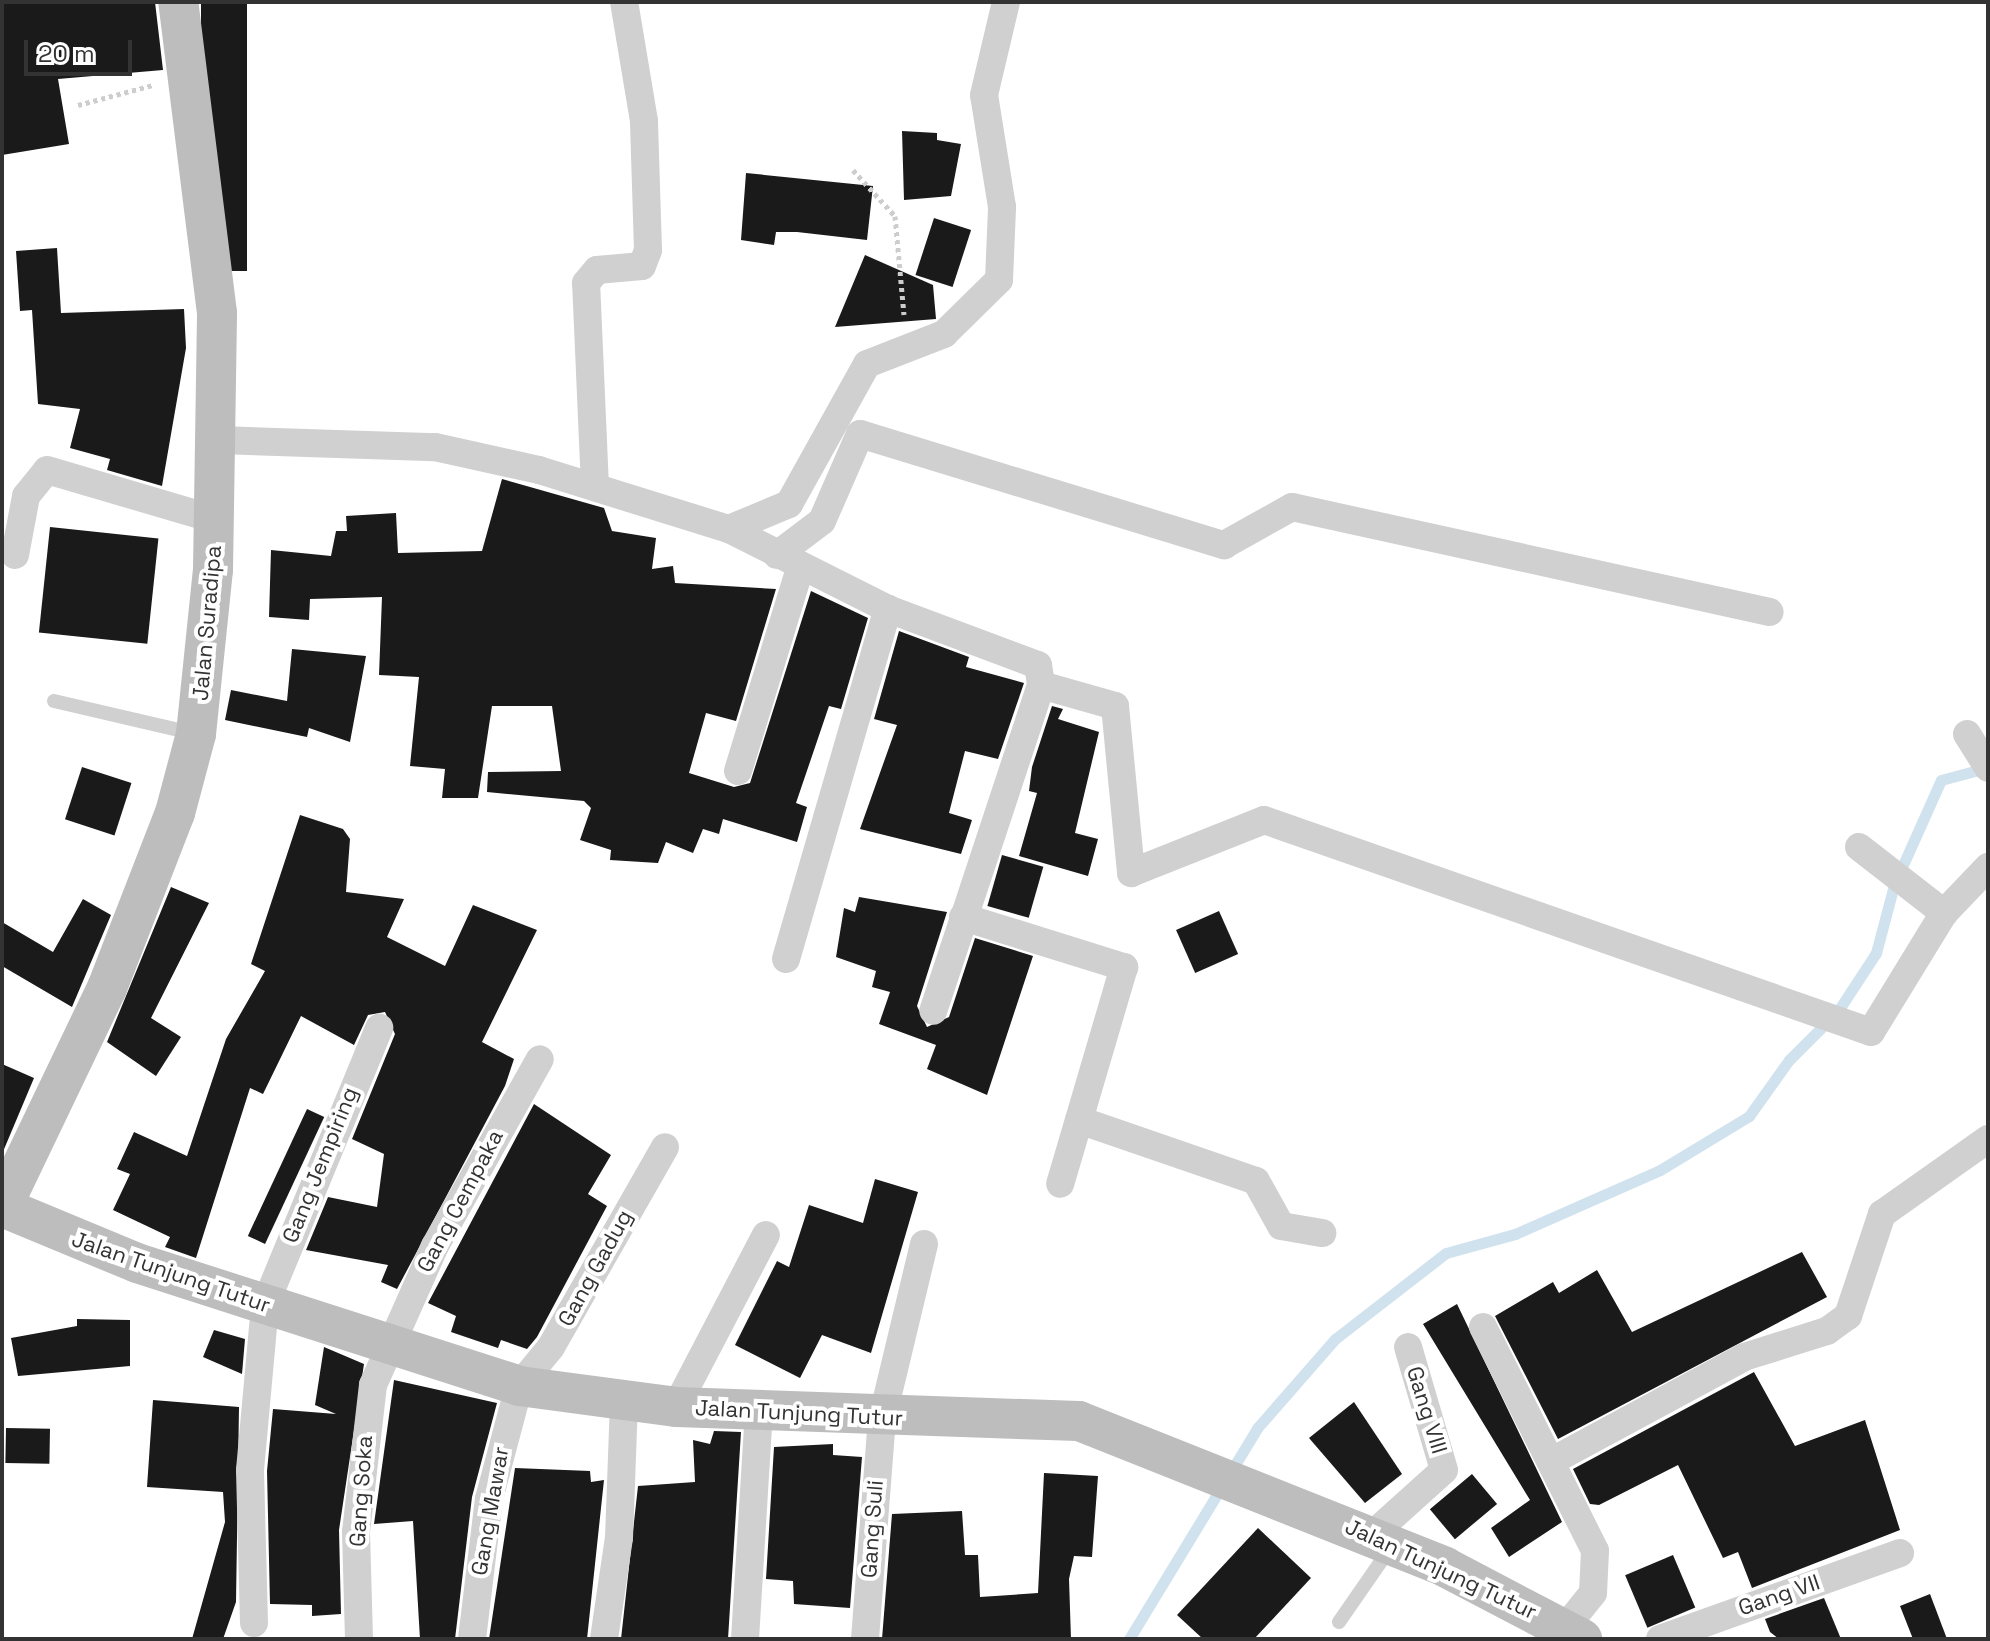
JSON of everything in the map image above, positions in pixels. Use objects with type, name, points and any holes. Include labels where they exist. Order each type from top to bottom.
[{"type":"street","name":"Jalan Suradipa","points":[[2,1207],[107,988],[166,838],[196,734],[219,440],[217,313],[178,2]]},
{"type":"street","points":[[595,487],[586,283],[597,270],[642,266],[649,239],[644,121],[624,2]]},
{"type":"street","points":[[729,529],[789,504],[867,364],[964,320],[999,280],[1002,207],[984,95],[1006,2]]},
{"type":"street","points":[[738,771],[789,562],[822,521],[860,434],[1224,545],[1292,507],[1770,612]]},
{"type":"street","points":[[219,440],[435,447],[595,487],[729,529],[789,562],[888,609],[1033,662],[1041,685],[933,1011]]},
{"type":"street","points":[[15,555],[26,496],[47,470],[214,519]]},
{"type":"street","points":[[786,959],[888,609]]},
{"type":"street","points":[[1041,685],[1115,706],[1131,873],[1264,820],[1871,1032],[1944,913],[1988,867]]},
{"type":"street","points":[[1967,734],[1988,768]]},
{"type":"street","points":[[1859,847],[1944,913]]},
{"type":"street","points":[[963,917],[1124,967],[1060,1184]]},
{"type":"street","name":"Gang Jempiring","points":[[254,1623],[250,1470],[265,1305],[379,1028]]},
{"type":"street","name":"Gang Cempaka","points":[[387,1347],[540,1059]]},
{"type":"street","points":[[1079,1120],[1256,1181],[1281,1226],[1322,1233]]},
{"type":"street","points":[[1552,1461],[1744,1357],[1827,1331],[1848,1316],[1882,1214],[1988,1139]]},
{"type":"street","name":"Gang Gadug","points":[[519,1386],[551,1347],[665,1147]]},
{"type":"street","name":"Jalan Tunjung Tutur","points":[[2,1207],[137,1263],[387,1347],[519,1386],[676,1407],[759,1409],[882,1419],[1079,1421],[1138,1439],[1263,1489],[1382,1541],[1574,1634]]},
{"type":"street","points":[[676,1407],[766,1235]]},
{"type":"street","name":"Gang Suli","points":[[865,1639],[882,1419],[924,1244]]},
{"type":"street","points":[[1483,1327],[1595,1551],[1597,1575],[1593,1593],[1574,1634]]},
{"type":"street","name":"Gang Soka","points":[[359,1639],[361,1460],[387,1347]]},
{"type":"street","name":"Gang VIII","points":[[1382,1541],[1444,1470],[1408,1347]]},
{"type":"street","name":"Gang Mawar","points":[[472,1639],[489,1499],[519,1386]]},
{"type":"street","points":[[604,1639],[619,1538],[624,1402]]},
{"type":"street","points":[[745,1639],[759,1409]]},
{"type":"street","name":"Gang VII","points":[[1660,1639],[1900,1553]]},
{"type":"lane","points":[[54,701],[196,734]]},
{"type":"lane","points":[[1339,1622],[1382,1541]]},
{"type":"path","points":[[78,105],[188,75]]},
{"type":"path","points":[[853,170],[895,216],[910,344]]},
{"type":"building","points":[[2,2],[155,2],[163,70],[58,79],[69,144],[2,155]]},
{"type":"building","points":[[201,2],[247,2],[247,271],[201,271]]},
{"type":"building","points":[[902,131],[937,133],[937,140],[961,144],[951,196],[904,200]]},
{"type":"building","points":[[746,173],[873,186],[867,240],[776,232],[774,245],[741,240]]},
{"type":"building","points":[[934,218],[971,230],[953,287],[915,275]]},
{"type":"building","points":[[57,248],[61,313],[184,309],[186,348],[162,486],[107,470],[110,459],[70,448],[80,409],[38,404],[32,310],[20,311],[16,251]]},
{"type":"building","points":[[865,255],[933,285],[936,319],[835,327]]},
{"type":"building","points":[[502,479],[604,508],[612,531],[656,538],[652,569],[673,566],[675,583],[776,589],[736,721],[706,713],[689,773],[734,787],[750,783],[811,591],[868,618],[841,709],[829,706],[796,803],[807,807],[797,842],[723,819],[719,834],[703,829],[693,853],[666,842],[658,863],[610,860],[611,850],[580,840],[591,808],[584,801],[487,792],[488,772],[561,771],[552,706],[492,706],[478,798],[442,798],[445,769],[410,766],[419,677],[379,675],[382,597],[310,599],[309,620],[269,617],[271,550],[331,556],[336,531],[347,531],[346,516],[396,513],[398,553],[482,551]]},
{"type":"building","points":[[50,527],[158,538],[147,644],[39,632]]},
{"type":"building","points":[[899,631],[969,657],[966,667],[1024,683],[998,759],[965,751],[949,813],[972,820],[961,854],[860,829],[897,725],[874,719]]},
{"type":"building","points":[[292,649],[366,656],[350,742],[309,728],[307,737],[225,720],[231,690],[287,701]]},
{"type":"building","points":[[1052,706],[1063,709],[1058,719],[1099,732],[1075,833],[1098,839],[1088,876],[1019,856],[1037,793],[1029,791],[1032,767]]},
{"type":"building","points":[[82,767],[131,783],[114,835],[65,819]]},
{"type":"building","points":[[300,815],[343,829],[350,839],[346,892],[404,899],[387,937],[445,966],[473,905],[537,930],[482,1042],[514,1059],[505,1086],[397,1289],[381,1282],[388,1265],[306,1250],[328,1197],[377,1207],[384,1154],[352,1139],[395,1034],[385,1012],[368,1015],[354,1045],[301,1016],[263,1094],[250,1088],[196,1258],[165,1247],[170,1237],[113,1210],[130,1174],[117,1169],[134,1132],[187,1156],[226,1039],[265,971],[251,964]]},
{"type":"building","points":[[1002,855],[1043,867],[1029,918],[987,906]]},
{"type":"building","points":[[171,887],[209,903],[151,1018],[181,1037],[156,1076],[107,1042]]},
{"type":"building","points":[[859,897],[947,912],[917,1006],[927,1027],[949,1017],[975,938],[1033,956],[987,1095],[927,1069],[936,1045],[879,1024],[890,992],[872,987],[876,971],[836,957],[844,908],[855,912]]},
{"type":"building","points":[[83,899],[111,915],[72,1007],[2,966],[2,922],[53,952]]},
{"type":"building","points":[[1219,911],[1238,954],[1195,973],[1176,930]]},
{"type":"building","points":[[2,1064],[34,1078],[2,1154]]},
{"type":"building","points":[[534,1104],[611,1155],[588,1194],[607,1206],[537,1337],[527,1349],[501,1340],[498,1348],[451,1332],[456,1316],[428,1303]]},
{"type":"building","points":[[307,1109],[324,1117],[265,1244],[248,1236]]},
{"type":"building","points":[[875,1179],[918,1192],[871,1353],[822,1335],[800,1378],[735,1345],[777,1261],[789,1267],[809,1205],[863,1223]]},
{"type":"building","points":[[1802,1252],[1827,1297],[1558,1439],[1495,1316],[1553,1282],[1559,1293],[1597,1270],[1632,1332]]},
{"type":"building","points":[[1457,1304],[1562,1522],[1509,1557],[1491,1528],[1530,1500],[1423,1324]]},
{"type":"building","points":[[77,1319],[130,1320],[130,1366],[18,1376],[11,1338],[77,1326]]},
{"type":"building","points":[[214,1330],[245,1339],[242,1374],[203,1357]]},
{"type":"building","points":[[324,1347],[364,1364],[339,1530],[341,1614],[312,1616],[312,1605],[270,1604],[267,1471],[273,1409],[336,1414],[315,1405]]},
{"type":"building","points":[[1754,1372],[1795,1446],[1865,1420],[1900,1530],[1752,1588],[1738,1552],[1723,1558],[1678,1465],[1599,1505],[1590,1504],[1573,1469]]},
{"type":"building","points":[[394,1380],[497,1403],[472,1497],[455,1639],[420,1639],[413,1521],[374,1524]]},
{"type":"building","points":[[153,1400],[239,1407],[236,1602],[223,1639],[192,1639],[225,1522],[223,1492],[147,1487]]},
{"type":"building","points":[[1354,1402],[1402,1474],[1365,1503],[1309,1438]]},
{"type":"building","points":[[6,1428],[50,1429],[49,1464],[5,1463]]},
{"type":"building","points":[[714,1431],[741,1432],[728,1639],[621,1639],[638,1486],[695,1482],[693,1440],[710,1444]]},
{"type":"building","points":[[833,1444],[833,1455],[862,1457],[850,1608],[794,1604],[793,1581],[766,1579],[774,1447]]},
{"type":"building","points":[[515,1468],[590,1471],[591,1482],[604,1480],[587,1639],[489,1639]]},
{"type":"building","points":[[1044,1473],[1098,1476],[1092,1557],[1074,1556],[1069,1579],[1071,1639],[882,1639],[892,1514],[962,1511],[965,1555],[978,1555],[980,1597],[1038,1593]]},
{"type":"building","points":[[1472,1474],[1497,1504],[1455,1539],[1430,1509]]},
{"type":"building","points":[[1258,1528],[1311,1578],[1254,1639],[1203,1639],[1177,1615]]},
{"type":"building","points":[[1673,1555],[1695,1607],[1647,1628],[1625,1575]]},
{"type":"building","points":[[1930,1594],[1947,1639],[1913,1639],[1900,1606]]},
{"type":"building","points":[[1824,1598],[1841,1639],[1779,1639],[1770,1632],[1765,1619]]},
{"type":"waterway","points":[[1129,1639],[1258,1427],[1335,1339],[1446,1253],[1515,1234],[1660,1170],[1749,1116],[1789,1060],[1838,1011],[1876,953],[1894,885],[1941,780],[1986,768]]}]
